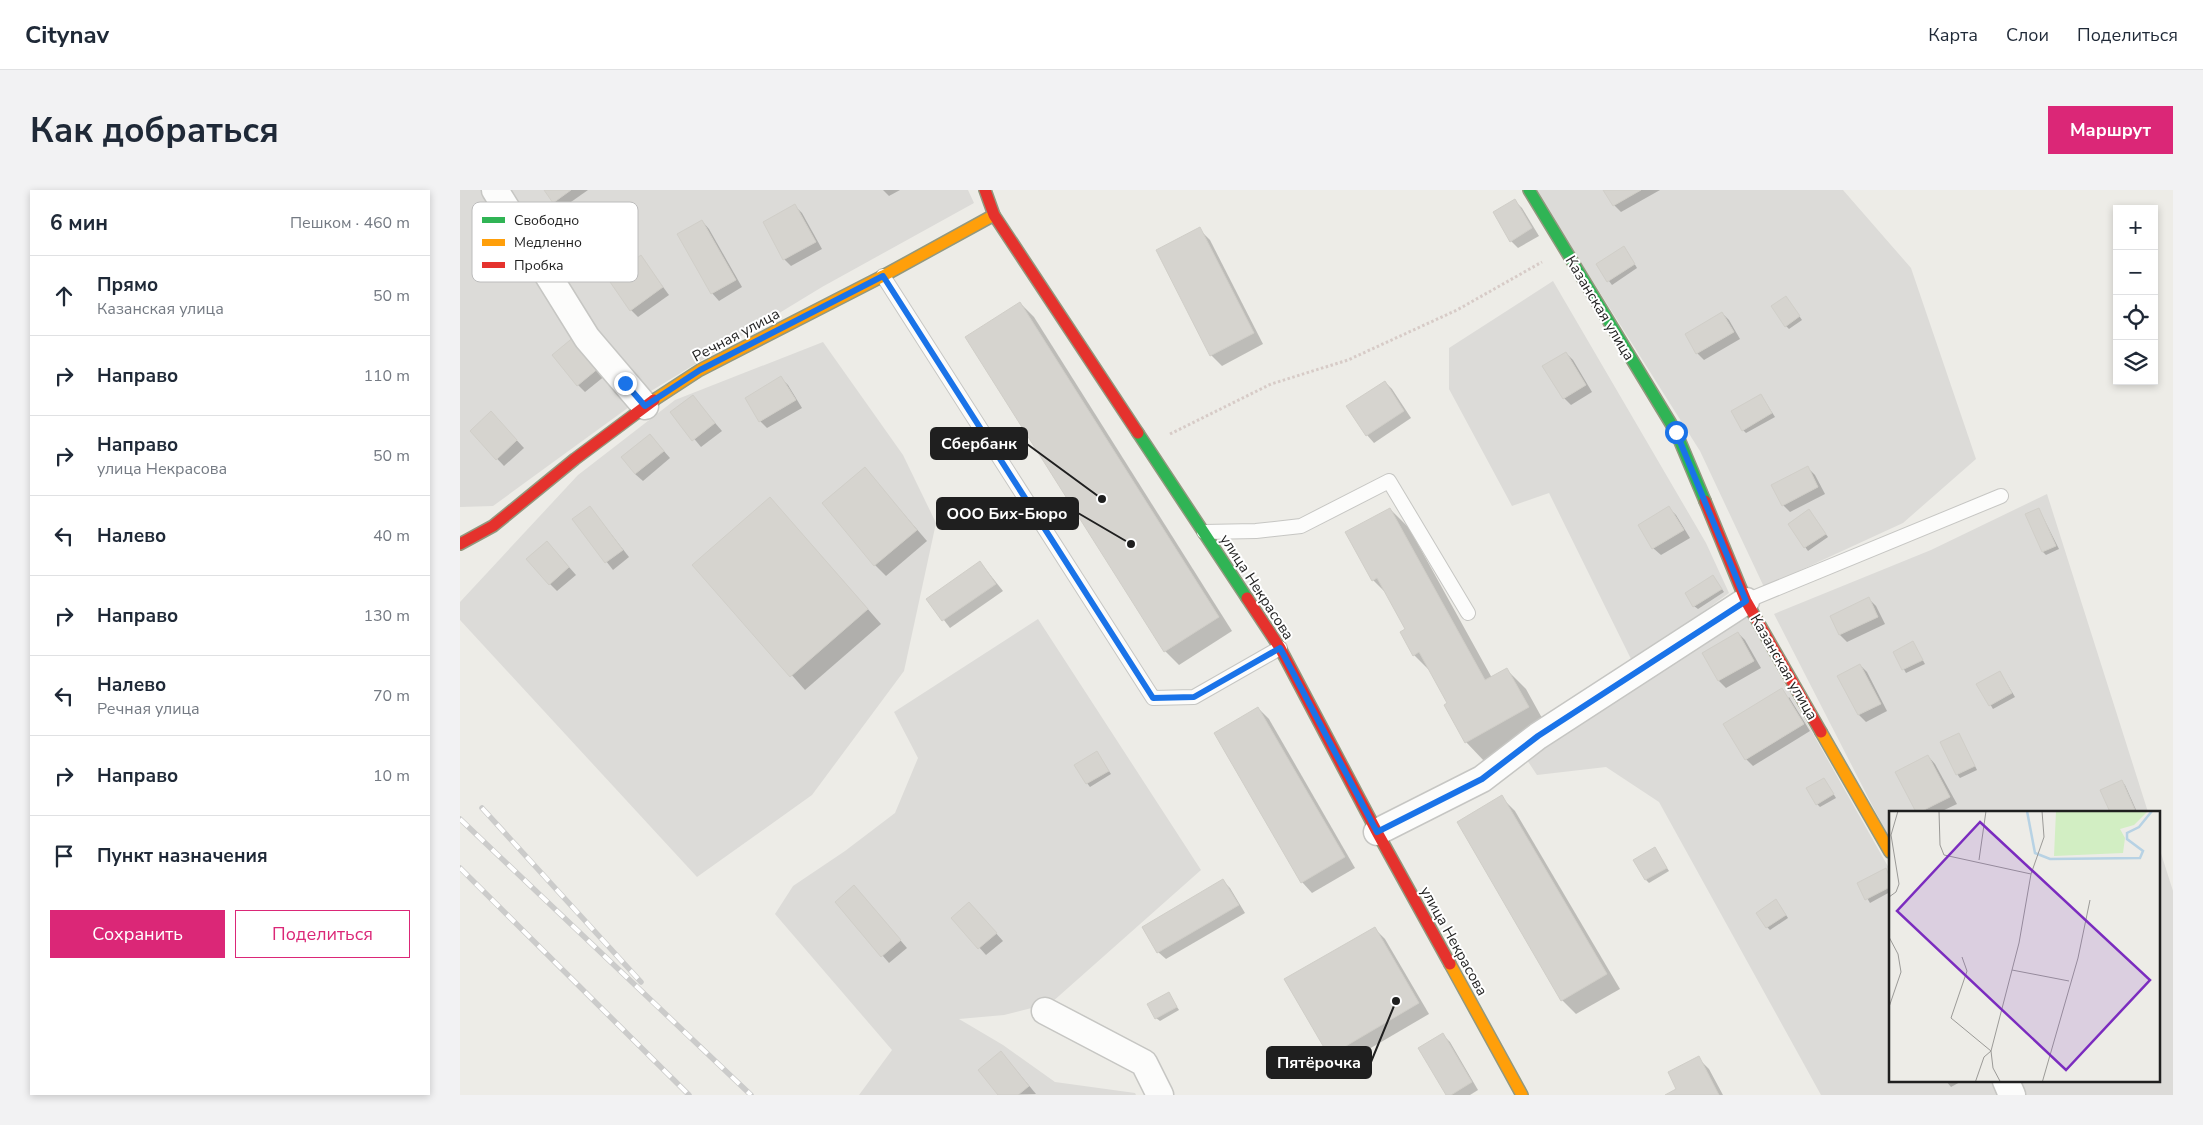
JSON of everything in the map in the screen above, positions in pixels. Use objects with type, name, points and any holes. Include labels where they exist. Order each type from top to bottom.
[{"type":"street","points":[[495,190],[502,202]]},
{"type":"street","name":"улица Некрасова","points":[[984,190],[994,215],[1280,648],[1377,832],[1522,1095]]},
{"type":"street","name":"Казанская улица","points":[[1529,190],[1676,432],[1746,601],[1889,850]]},
{"type":"street","name":"Речная улица","points":[[460,544],[494,526],[575,459],[645,406],[700,370],[883,276],[994,215]]},
{"type":"street","points":[[552,282],[587,338],[645,406]]},
{"type":"street","points":[[1377,832],[1482,779],[1538,736],[1746,601]]},
{"type":"street","points":[[1045,1011],[1144,1063],[1160,1095]]},
{"type":"street","points":[[2006,1082],[2012,1095]]},
{"type":"lane","points":[[883,276],[1153,698],[1194,697],[1280,648]]},
{"type":"lane","points":[[1204,532],[1256,531],[1301,526],[1389,481],[1468,613]]},
{"type":"lane","points":[[1746,601],[2001,496]]},
{"type":"path","points":[[1146,445],[1271,384],[1348,360],[1457,310],[1564,249]]},
{"type":"shaded area","points":[[460,190],[968,190],[974,203],[822,287],[651,391],[493,506],[460,507]]},
{"type":"shaded area","points":[[1535,190],[1843,190],[1911,268],[1976,459],[1903,523],[1764,587],[1700,451]]},
{"type":"shaded area","points":[[1553,281],[1706,543],[1729,593],[1633,663],[1549,493],[1512,506],[1449,389],[1449,348]]},
{"type":"shaded area","points":[[823,342],[903,455],[936,523],[904,671],[812,795],[697,877],[460,620],[460,602],[578,475],[675,400]]},
{"type":"shaded area","points":[[2047,494],[2148,811],[1889,811],[1889,838],[1774,614],[1931,550]]},
{"type":"shaded area","points":[[1742,608],[1889,868],[1889,1082],[2000,1082],[2006,1095],[1821,1095],[1659,802],[1606,767],[1537,775],[1523,754]]},
{"type":"shaded area","points":[[1038,619],[1201,870],[1051,1003],[1004,1015],[959,1019],[1003,1045],[1055,1082],[1135,1093],[1136,1095],[859,1095],[892,1050],[775,914],[793,886],[845,851],[895,813],[918,758],[894,712]]},
{"type":"shaded area","points":[[2160,850],[2173,891],[2173,1095],[2022,1095],[2016,1082],[2160,1082]]},
{"type":"building","points":[[544,190],[571,190],[554,202],[552,202]]},
{"type":"building","points":[[1603,190],[1641,190],[1613,206]]},
{"type":"building","points":[[1515,199],[1532,228],[1510,242],[1493,212]]},
{"type":"building","points":[[795,204],[816,242],[783,260],[763,222]]},
{"type":"building","points":[[702,220],[736,280],[711,294],[677,234]]},
{"type":"building","points":[[1200,227],[1254,333],[1210,356],[1156,250]]},
{"type":"building","points":[[1624,246],[1635,264],[1607,282],[1596,264]]},
{"type":"building","points":[[641,255],[663,287],[630,311],[610,282],[638,282],[638,257]]},
{"type":"building","points":[[1786,296],[1800,316],[1785,327],[1771,306]]},
{"type":"building","points":[[1020,302],[1219,617],[1164,652],[965,337]]},
{"type":"building","points":[[1722,312],[1734,332],[1696,354],[1685,334]]},
{"type":"building","points":[[575,336],[600,367],[577,386],[552,355]]},
{"type":"building","points":[[1566,352],[1586,385],[1563,399],[1542,366]]},
{"type":"building","points":[[781,376],[796,400],[759,422],[745,398]]},
{"type":"building","points":[[1385,381],[1404,411],[1366,436],[1346,406]]},
{"type":"building","points":[[1761,394],[1772,413],[1742,431],[1731,411]]},
{"type":"building","points":[[693,395],[715,423],[692,441],[670,412]]},
{"type":"building","points":[[491,411],[517,440],[496,460],[470,431]]},
{"type":"building","points":[[650,434],[664,451],[635,474],[621,457]]},
{"type":"building","points":[[1808,466],[1818,487],[1782,506],[1771,485]]},
{"type":"building","points":[[865,467],[917,530],[874,566],[822,503]]},
{"type":"building","points":[[770,497],[868,609],[790,677],[692,565]]},
{"type":"building","points":[[590,506],[623,550],[605,563],[572,519]]},
{"type":"building","points":[[1669,506],[1684,530],[1652,549],[1638,525]]},
{"type":"building","points":[[1390,508],[1485,680],[1507,668],[1529,707],[1465,743],[1444,705],[1447,703],[1419,652],[1413,656],[1400,632],[1405,629],[1377,578],[1372,581],[1345,532]]},
{"type":"building","points":[[2039,508],[2056,546],[2042,552],[2025,514]]},
{"type":"building","points":[[1809,509],[1826,534],[1804,548],[1788,524]]},
{"type":"building","points":[[547,541],[569,567],[549,585],[526,559]]},
{"type":"building","points":[[980,561],[996,584],[942,621],[926,599]]},
{"type":"building","points":[[1713,575],[1722,589],[1693,607],[1685,593]]},
{"type":"building","points":[[1869,597],[1878,617],[1839,635],[1830,616]]},
{"type":"building","points":[[1738,632],[1754,661],[1718,681],[1702,653]]},
{"type":"building","points":[[1913,641],[1923,660],[1902,670],[1893,652]]},
{"type":"building","points":[[1860,664],[1881,704],[1858,715],[1837,676]]},
{"type":"building","points":[[2000,671],[2012,693],[1989,706],[1976,684]]},
{"type":"building","points":[[1782,688],[1804,724],[1745,760],[1723,724]]},
{"type":"building","points":[[1258,707],[1345,857],[1301,883],[1214,733]]},
{"type":"building","points":[[1959,733],[1975,766],[1956,775],[1940,742]]},
{"type":"building","points":[[1097,751],[1109,771],[1086,784],[1074,765]]},
{"type":"building","points":[[1928,755],[1950,797],[1922,811],[1915,811],[1895,772]]},
{"type":"building","points":[[1824,778],[1834,794],[1816,805],[1806,788]]},
{"type":"building","points":[[2122,780],[2135,810],[2110,811],[2100,790]]},
{"type":"building","points":[[1502,795],[1607,974],[1561,1001],[1457,822]]},
{"type":"building","points":[[1655,847],[1667,868],[1645,880],[1633,860]]},
{"type":"building","points":[[1886,868],[1889,876],[1889,888],[1865,900],[1857,883]]},
{"type":"building","points":[[1223,879],[1239,905],[1157,953],[1142,927]]},
{"type":"building","points":[[854,885],[901,940],[881,957],[835,902]]},
{"type":"building","points":[[1776,899],[1786,915],[1766,928],[1756,913]]},
{"type":"building","points":[[969,902],[997,933],[978,949],[951,918]]},
{"type":"building","points":[[1375,927],[1419,1003],[1329,1056],[1284,979]]},
{"type":"building","points":[[1169,992],[1177,1007],[1155,1019],[1147,1004]]},
{"type":"building","points":[[1443,1033],[1472,1082],[1451,1095],[1446,1095],[1418,1048]]},
{"type":"building","points":[[1001,1051],[1029,1086],[1018,1095],[998,1095],[978,1070]]},
{"type":"building","points":[[1699,1056],[1719,1095],[1665,1095],[1676,1089],[1668,1072]]},
{"type":"railway","points":[[482,808],[641,982]]},
{"type":"railway","points":[[460,819],[751,1095]]},
{"type":"railway","points":[[460,868],[689,1095]]},
{"type":"traffic: fast","points":[[1529,190],[1676,432],[1705,501]]},
{"type":"traffic: fast","points":[[1138,433],[1247,598]]},
{"type":"traffic: slow","points":[[654,400],[700,370],[883,276],[994,215]]},
{"type":"traffic: slow","points":[[1821,732],[1889,850]]},
{"type":"traffic: slow","points":[[1450,964],[1522,1095]]},
{"type":"traffic: jam","points":[[985,190],[994,215],[1138,433]]},
{"type":"traffic: jam","points":[[460,544],[493,526],[575,459],[654,400]]},
{"type":"traffic: jam","points":[[1705,501],[1746,601],[1821,732]]},
{"type":"traffic: jam","points":[[1247,598],[1280,648],[1377,832],[1450,964]]},
{"type":"place","name":"Сбербанк","points":[[1102,499]]},
{"type":"place","name":"ООО Бих-Бюро","points":[[1131,544]]},
{"type":"place","name":"Пятёрочка","points":[[1396,1001]]},
{"type":"route","points":[[625,383],[645,406],[700,370],[883,276],[1153,698],[1194,697],[1280,648],[1377,832],[1482,779],[1538,736],[1654,663],[1746,601],[1676,432]]}]
